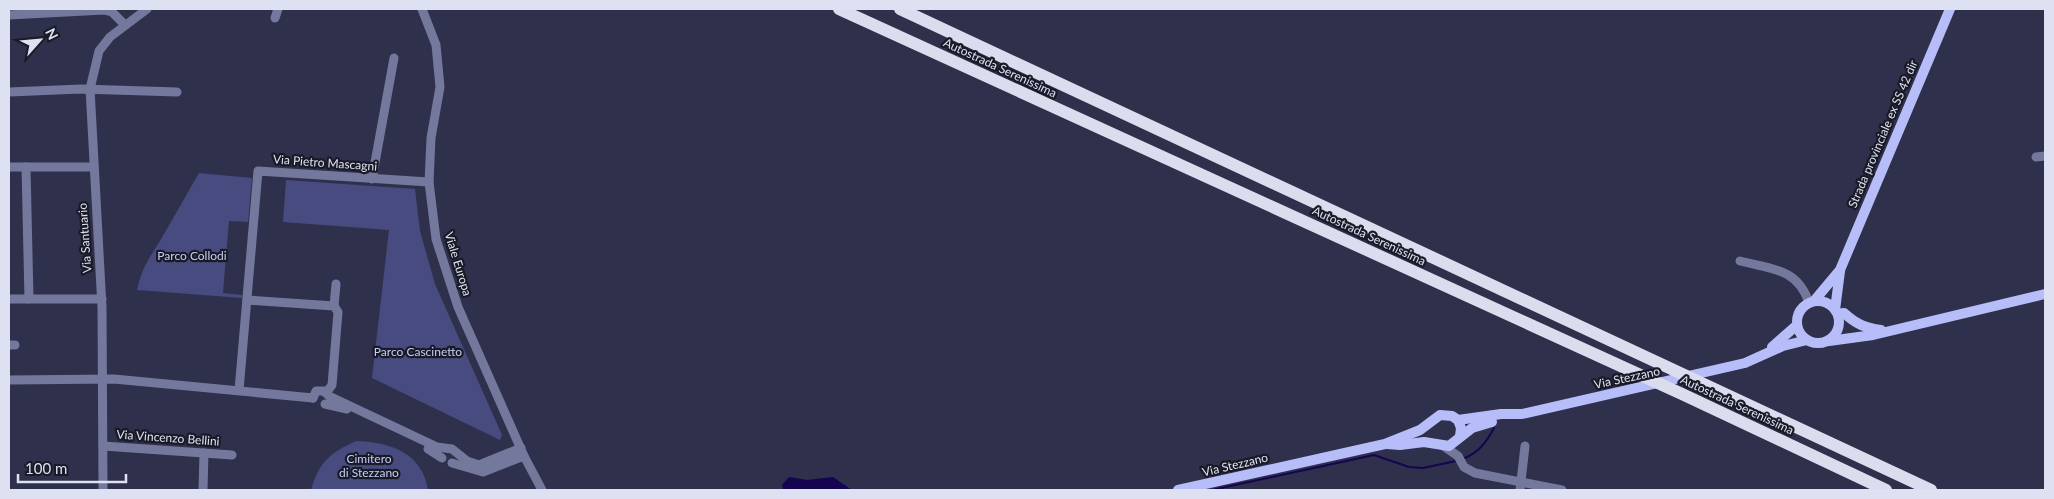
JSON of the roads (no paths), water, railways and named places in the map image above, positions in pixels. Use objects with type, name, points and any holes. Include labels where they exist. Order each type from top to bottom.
[{"type":"highway","name":"Autostrada Serenissima","points":[[838,9],[1682,394],[1886,490]]},
{"type":"highway","name":"Autostrada Serenissima","points":[[900,9],[1931,490]]},
{"type":"highway","points":[[1818,459],[1870,490]]},
{"type":"main road","name":"Strada provinciale ex SS 42 dir","points":[[1811,302],[1822,295],[1840,270],[1950,9]]},
{"type":"main road","name":"Strada provinciale ex SS 42 dir","points":[[1836,312],[1840,270]]},
{"type":"main road","name":"Via Stezzano","points":[[1385,444],[1400,445],[1424,442],[1441,445],[1453,444],[1483,423],[1745,363],[1783,346],[1807,340],[1818,344],[1837,341],[2045,294]]},
{"type":"main road","name":"Via Stezzano","points":[[1745,363],[1774,346],[1797,325],[1799,312],[1811,302],[1826,302],[1836,312],[1844,313],[1854,322],[1867,328],[1886,330]]},
{"type":"main road","points":[[1829,341],[1838,329],[1836,312]]},
{"type":"main road","points":[[1797,325],[1800,334],[1807,340]]},
{"type":"main road","name":"Via Stezzano","points":[[1178,490],[1385,444],[1420,430],[1436,418],[1446,414],[1458,420],[1501,414],[1514,415]]},
{"type":"main road","points":[[1436,418],[1430,427],[1431,435],[1441,445]]},
{"type":"main road","points":[[1458,420],[1461,428],[1459,438]]},
{"type":"street","name":"Via Santuario","points":[[103,490],[102,299],[90,89],[99,50],[110,37],[148,9]]},
{"type":"street","points":[[275,18],[278,9]]},
{"type":"street","name":"Viale Europa","points":[[422,9],[436,45],[440,87],[431,138],[429,182],[436,239],[458,307],[523,452]]},
{"type":"street","points":[[9,14],[104,10],[112,12],[125,26]]},
{"type":"street","points":[[372,179],[394,58]]},
{"type":"street","points":[[9,92],[90,89],[177,92]]},
{"type":"street","points":[[9,167],[94,167]]},
{"type":"street","points":[[26,167],[29,299]]},
{"type":"street","name":"Via Pietro Mascagni","points":[[239,390],[258,171],[429,182]]},
{"type":"street","points":[[1740,261],[1786,273],[1795,278],[1811,302]]},
{"type":"street","points":[[327,395],[335,347],[338,312],[334,306],[336,284]]},
{"type":"street","points":[[9,299],[102,299]]},
{"type":"street","points":[[247,300],[334,306]]},
{"type":"street","points":[[9,380],[103,378],[312,398],[319,390],[348,410],[434,452],[446,463],[483,472],[523,452]]},
{"type":"street","points":[[327,395],[437,447],[452,451],[468,461],[480,465],[523,452]]},
{"type":"street","points":[[1458,456],[1459,438]]},
{"type":"street","points":[[1441,445],[1458,456],[1464,466],[1474,473],[1520,486],[1562,490]]},
{"type":"street","name":"Via Vincenzo Bellini","points":[[103,446],[232,455]]},
{"type":"street","points":[[1520,486],[1525,446]]},
{"type":"street","points":[[442,458],[443,452],[452,451]]},
{"type":"street","points":[[452,451],[456,460],[452,463]]},
{"type":"street","points":[[523,452],[542,490]]},
{"type":"street","points":[[203,490],[204,453]]},
{"type":"waterway","points":[[1463,459],[1482,446],[1494,428]]},
{"type":"waterway","points":[[1212,490],[1374,455],[1409,467],[1423,468],[1456,461]]},
{"type":"park label","name":"Parco Collodi","points":[[192,256]]},
{"type":"park label","name":"Parco Cascinetto","points":[[418,352]]},
{"type":"park label","name":"Cimitero di Stezzano","points":[[369,466]]}]
